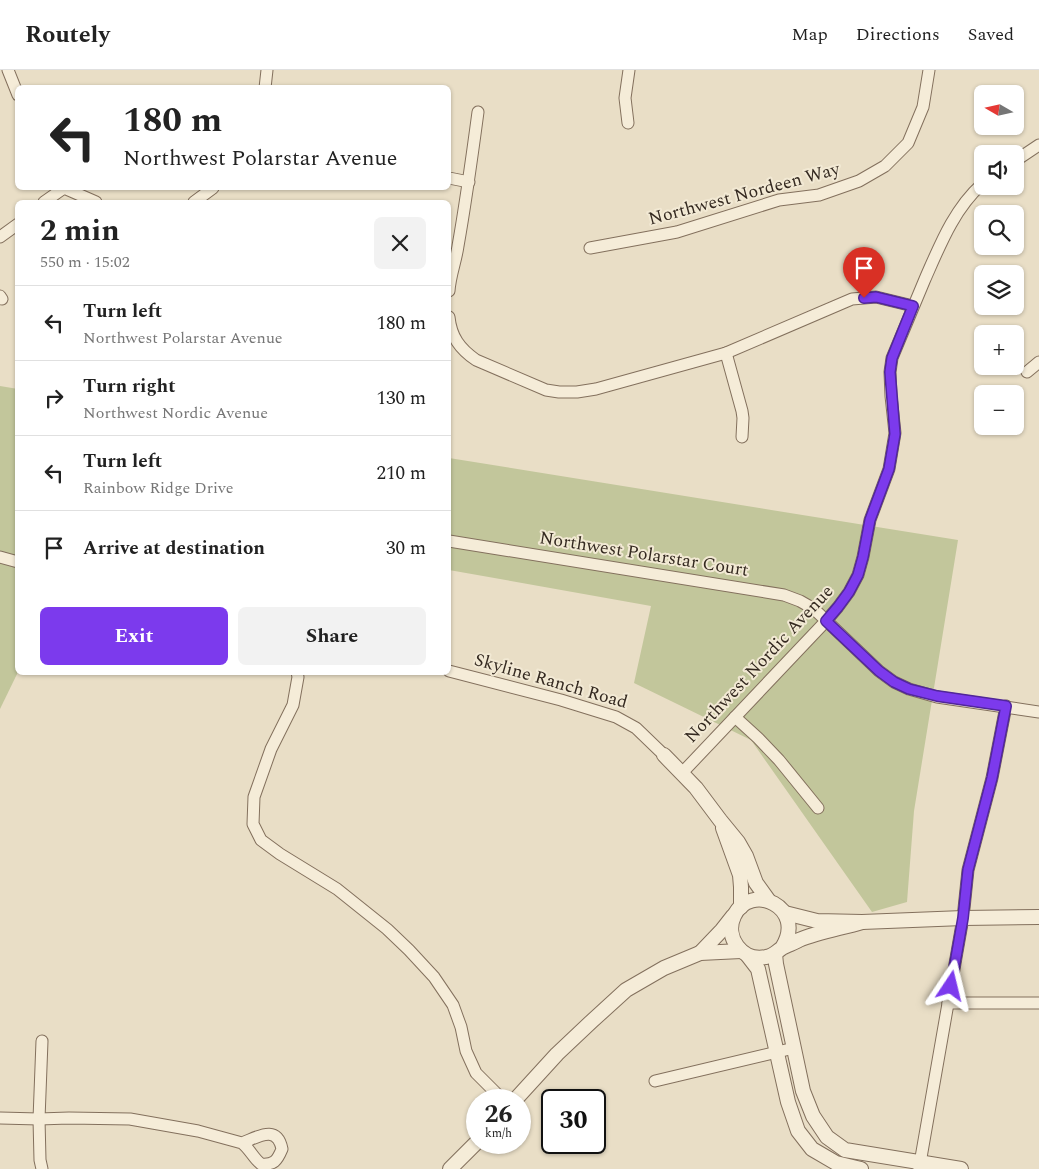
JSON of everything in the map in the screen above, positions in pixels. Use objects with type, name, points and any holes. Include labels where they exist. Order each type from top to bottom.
[{"type":"street","points":[[8,70],[15,88]]},
{"type":"street","points":[[264,85],[267,70]]},
{"type":"street","points":[[628,123],[625,98],[629,70]]},
{"type":"street","name":"Northwest Nordeen Way","points":[[590,248],[676,232],[779,200],[819,195],[859,181],[885,166],[908,143],[923,107],[929,70]]},
{"type":"street","points":[[451,275],[457,253],[469,182],[478,112]]},
{"type":"street","points":[[1024,155],[1039,145]]},
{"type":"street","points":[[451,178],[469,182]]},
{"type":"street","points":[[47,200],[61,190]]},
{"type":"street","points":[[69,190],[91,200]]},
{"type":"street","points":[[197,200],[210,190]]},
{"type":"street","name":"Northwest Nordic Avenue","points":[[682,773],[826,621],[849,592],[858,575],[870,520],[889,469],[895,434],[890,372],[892,358],[939,246],[958,213],[974,191]]},
{"type":"street","points":[[0,237],[15,226]]},
{"type":"street","points":[[451,327],[456,342],[476,360],[546,390],[577,392],[596,389],[726,353],[852,299],[876,297],[913,306]]},
{"type":"street","points":[[726,353],[742,411],[742,437]]},
{"type":"street","points":[[1027,372],[1039,362]]},
{"type":"street","name":"Northwest Polarstar Court","points":[[451,541],[784,595],[814,609],[879,671],[894,682],[909,689],[937,696],[1039,712]]},
{"type":"street","points":[[0,557],[15,561]]},
{"type":"street","name":"Skyline Ranch Road","points":[[451,672],[561,700],[616,717],[636,728],[696,788],[738,842],[746,856],[756,883],[769,901]]},
{"type":"street","points":[[298,675],[293,705],[271,748],[254,797],[253,824],[261,840],[337,889],[387,929],[434,976],[453,1005],[461,1027],[466,1051],[476,1073],[492,1089]]},
{"type":"street","points":[[920,1166],[963,918],[968,870],[992,778],[1006,706]]},
{"type":"street","points":[[735,717],[779,760],[818,808]]},
{"type":"street","name":"Skyline Ranch Road","points":[[720,820],[740,875],[742,887],[738,911]]},
{"type":"street","points":[[700,953],[749,901],[759,899],[769,901],[778,906],[785,913],[789,922],[789,931],[787,940],[779,951],[776,964],[804,1091],[813,1116],[827,1137],[845,1150],[920,1166],[961,1169]]},
{"type":"street","points":[[738,911],[731,924],[732,935],[735,943],[758,969],[788,1102],[798,1131],[812,1149],[836,1163],[861,1169]]},
{"type":"street","points":[[785,913],[817,921],[862,922],[1039,917]]},
{"type":"street","points":[[525,1089],[557,1054],[626,990],[664,968],[700,953],[744,953],[757,958],[766,957],[802,939],[862,922]]},
{"type":"street","points":[[948,1003],[1039,1004]]},
{"type":"street","points":[[42,1041],[39,1119],[42,1169]]},
{"type":"street","points":[[655,1081],[794,1048]]},
{"type":"street","points":[[0,1118],[130,1119],[198,1131],[242,1143]]},
{"type":"street","points":[[450,1169],[466,1153]]},
{"type":"green space","points":[[0,386],[15,388],[15,675],[17,675],[0,709]]},
{"type":"green space","points":[[451,458],[958,540],[914,811],[907,902],[872,912],[751,740],[634,683],[651,606],[451,570]]},
{"type":"route","points":[[864,298],[876,297],[913,306],[892,358],[890,372],[895,434],[889,469],[874,506],[858,575],[849,592],[826,621],[879,671],[894,682],[923,694],[1006,706],[992,778],[968,870],[963,918],[951,986]]}]
